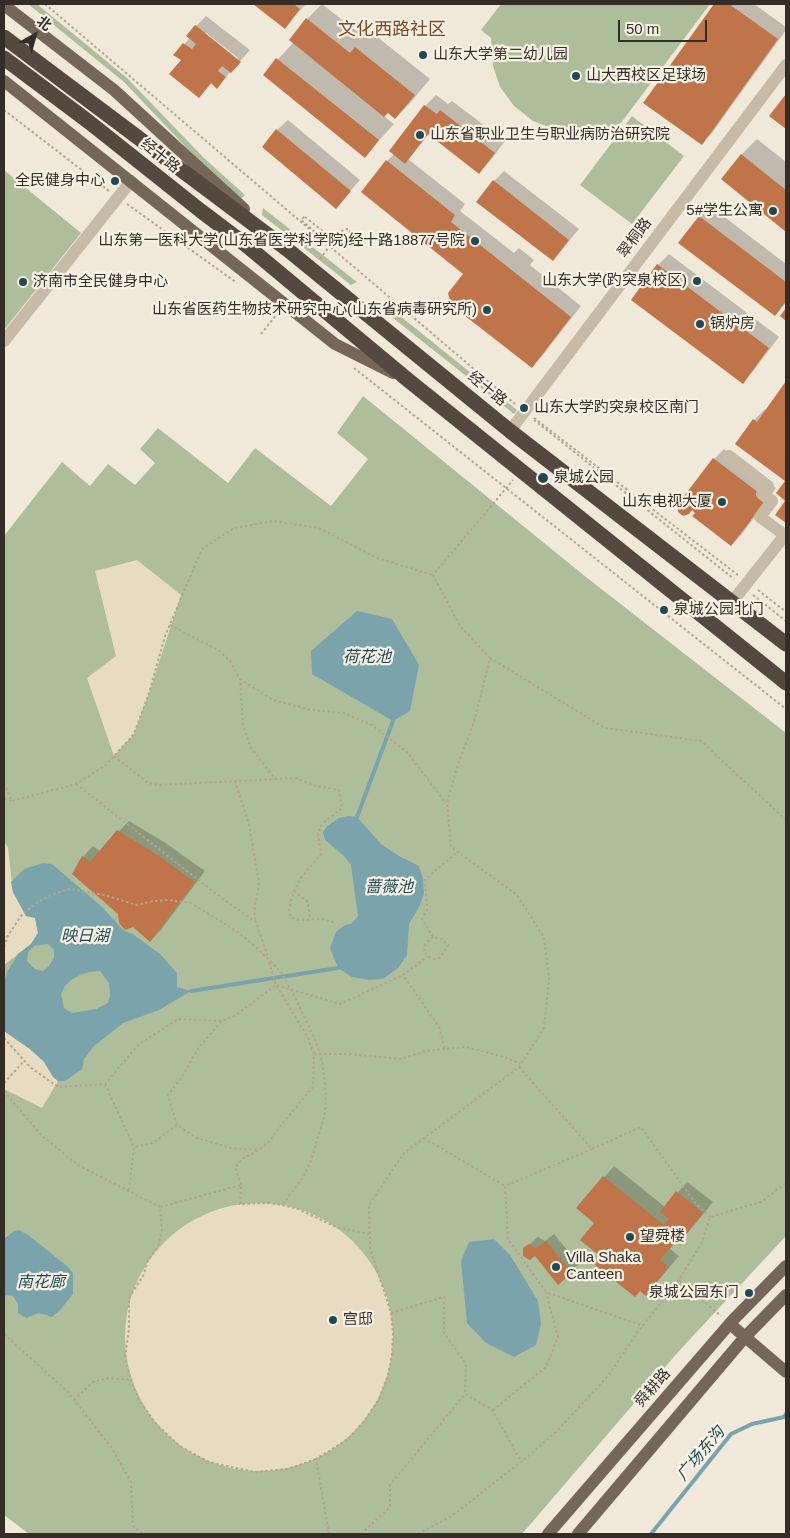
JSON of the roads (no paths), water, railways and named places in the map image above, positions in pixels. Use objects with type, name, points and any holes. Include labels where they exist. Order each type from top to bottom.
[{"type":"highway","name":"经十路","points":[[4,37],[288,250],[510,430],[786,644]]},
{"type":"highway","name":"经十路","points":[[4,58],[246,245],[408,380],[786,682]]},
{"type":"main road","name":"经十路","points":[[6,8],[114,90],[288,250]]},
{"type":"main road","name":"经十路","points":[[4,80],[336,344],[408,380]]},
{"type":"main road","name":"舜耕路","points":[[548,1534],[730,1324],[786,1266]]},
{"type":"main road","points":[[578,1534],[744,1337],[786,1296]]},
{"type":"main road","points":[[730,1324],[786,1372]]},
{"type":"street","name":"翠桐路","points":[[510,430],[786,65]]},
{"type":"street","points":[[4,341],[131,181]]},
{"type":"street","points":[[729,456],[768,486],[762,494],[772,501],[760,517],[786,536],[732,602]]},
{"type":"water","name":"荷花池","points":[[357,611],[392,619],[419,665],[410,711],[393,721],[312,674],[311,651]]},
{"type":"water","name":"蔷薇池","points":[[357,817],[381,844],[419,866],[423,879],[424,894],[409,924],[407,955],[398,968],[383,979],[369,980],[352,977],[338,968],[330,948],[336,932],[345,925],[351,924],[358,916],[351,865],[343,855],[325,840],[323,832],[327,826],[339,818]]},
{"type":"water","name":"映日湖","points":[[43,863],[52,864],[102,907],[123,930],[134,935],[160,954],[177,973],[177,987],[191,991],[159,1010],[123,1023],[94,1046],[84,1059],[82,1069],[65,1081],[58,1081],[53,1077],[44,1062],[30,1049],[4,1031],[4,984],[7,972],[18,954],[31,944],[38,933],[35,918],[26,916],[13,892],[11,882],[24,869]],"holes":[[[48,944],[54,950],[54,958],[43,971],[35,969],[27,961],[28,952],[34,946]],[[100,971],[109,983],[110,995],[108,1003],[96,1009],[72,1013],[64,1008],[61,994],[65,986],[80,975]]]},
{"type":"water","name":"南花廊","points":[[19,1230],[67,1266],[73,1273],[73,1294],[52,1317],[39,1313],[26,1318],[18,1313],[18,1304],[13,1296],[4,1295],[4,1239],[14,1231]]},
{"type":"water","points":[[494,1239],[510,1255],[538,1301],[541,1324],[536,1345],[514,1357],[486,1343],[467,1323],[461,1261],[469,1242]]},
{"type":"waterway","points":[[357,817],[393,721]]},
{"type":"waterway","points":[[191,991],[338,968]]},
{"type":"waterway","name":"广场东沟","points":[[651,1534],[731,1434],[752,1424],[784,1417],[786,1414]]},
{"type":"place","name":"山东大学第二幼儿园","points":[[423,55]]},
{"type":"place","name":"山大西校区足球场","points":[[576,76]]},
{"type":"place","name":"山东省职业卫生与职业病防治研究院","points":[[420,135]]},
{"type":"place","name":"全民健身中心","points":[[115,181]]},
{"type":"place","name":"5#学生公寓","points":[[773,211]]},
{"type":"place","name":"山东第一医科大学(山东省医学科学院)经十路18877号院","points":[[475,241]]},
{"type":"place","name":"山东大学(趵突泉校区)","points":[[697,281]]},
{"type":"place","name":"济南市全民健身中心","points":[[23,282]]},
{"type":"place","name":"山东省医药生物技术研究中心(山东省病毒研究所)","points":[[487,310]]},
{"type":"place","name":"锅炉房","points":[[700,324]]},
{"type":"place","name":"山东大学趵突泉校区南门","points":[[524,408]]},
{"type":"place","name":"泉城公园","points":[[543,478]]},
{"type":"place","name":"山东电视大厦","points":[[722,502]]},
{"type":"place","name":"泉城公园北门","points":[[664,610]]},
{"type":"place","name":"望舜楼","points":[[630,1237]]},
{"type":"place","name":"Villa Shaka Canteen","points":[[556,1267]]},
{"type":"place","name":"泉城公园东门","points":[[749,1293]]},
{"type":"place","name":"宫邸","points":[[333,1320]]},
{"type":"district","name":"文化西路社区","points":[[392,30]]}]
